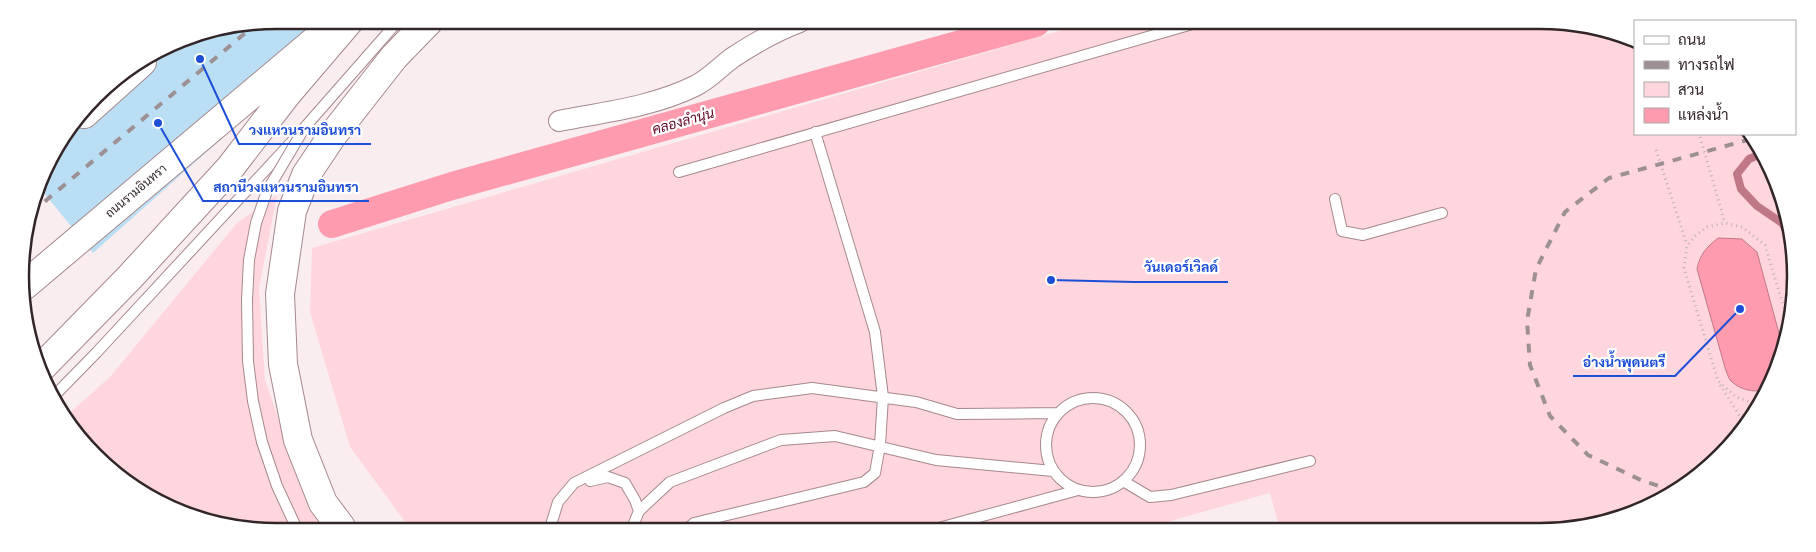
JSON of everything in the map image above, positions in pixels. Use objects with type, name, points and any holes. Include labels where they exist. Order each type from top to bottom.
[{"type":"highway","name":"ถนนรามอินทรา","points":[[29,282],[329,29]]},
{"type":"highway","points":[[45,364],[130,277],[230,168],[286,96],[342,29]]},
{"type":"highway","points":[[338,523],[322,503],[298,440],[284,364],[280,294],[292,211],[306,174],[332,136],[394,56],[421,29]]},
{"type":"street","points":[[559,120],[643,106],[676,94],[697,85],[732,58],[782,29]]},
{"type":"lane","points":[[58,392],[305,127],[391,29]]},
{"type":"lane","points":[[679,172],[1178,29]]},
{"type":"lane","points":[[294,523],[277,486],[268,460],[253,401],[248,361],[246,300],[249,260],[256,223],[267,191],[305,127]]},
{"type":"lane","points":[[694,523],[864,482],[875,473],[880,446],[883,397],[875,332],[815,132]]},
{"type":"lane","points":[[1335,199],[1342,231],[1363,236],[1442,213]]},
{"type":"lane","points":[[552,523],[558,502],[574,484],[724,408],[754,396],[812,388],[916,402],[957,414],[1058,413]]},
{"type":"lane","points":[[954,523],[1078,490],[1094,492],[1110,489],[1123,481],[1133,469],[1139,455],[1140,439],[1136,424],[1127,412],[1114,402],[1100,398],[1084,398],[1070,403],[1058,413],[1049,426],[1046,441],[1047,456],[1053,471],[1064,482],[1078,490]]},
{"type":"lane","points":[[634,523],[639,511],[670,482],[781,440],[835,436],[936,460],[1053,471]]},
{"type":"lane","points":[[1123,481],[1150,497],[1171,495],[1310,461]]},
{"type":"lane","points":[[574,484],[608,477],[625,483],[639,511]]},
{"type":"path","points":[[1700,137],[1725,224]]},
{"type":"path","points":[[1656,150],[1687,246],[1684,268],[1718,381],[1742,419]]},
{"type":"path","points":[[1687,246],[1695,236],[1707,227],[1725,224],[1742,228],[1765,245],[1785,310]]},
{"type":"path","points":[[1718,381],[1736,397],[1753,402]]},
{"type":"green space","points":[[1066,29],[1556,29],[1604,37],[1634,48],[1634,135],[1743,135],[1762,167],[1779,212],[1787,260],[1787,292],[1779,340],[1762,385],[1746,413],[1715,451],[1677,482],[1649,498],[1604,515],[1572,521],[1556,523],[1278,523],[1270,493],[1163,523],[406,523],[350,447],[310,312],[312,248]]},
{"type":"green space","points":[[277,195],[259,288],[265,380],[309,506],[324,523],[260,523],[244,521],[212,515],[167,498],[139,482],[113,462],[90,439],[70,413],[110,377],[237,223]]},
{"type":"water","points":[[1718,238],[1742,239],[1757,252],[1780,336],[1759,391],[1749,390],[1736,385],[1729,379],[1726,371],[1697,269],[1700,259],[1710,245]]},
{"type":"building","points":[[260,29],[345,29],[93,253],[44,193],[54,167],[70,139],[90,113],[113,90],[152,62],[181,48],[212,37]]},
{"type":"waterway","name":"คลองลำนุ่น","points":[[332,224],[452,186],[1015,29]]},
{"type":"waterway","points":[[1756,156],[1749,159],[1737,174],[1741,189],[1757,206],[1781,222]]},
{"type":"railway","points":[[39,206],[248,30]]},
{"type":"railway","points":[[1667,488],[1643,481],[1588,455],[1550,416],[1530,365],[1527,321],[1536,269],[1565,212],[1609,178],[1747,140]]},
{"type":"place","name":"วงแหวนรามอินทรา","points":[[200,59]]},
{"type":"place","name":"สถานีวงแหวนรามอินทรา","points":[[158,123]]},
{"type":"place","name":"วันเดอร์เวิลด์","points":[[1051,280]]},
{"type":"place","name":"อ่างน้ำพุดนตรี","points":[[1740,309]]}]
